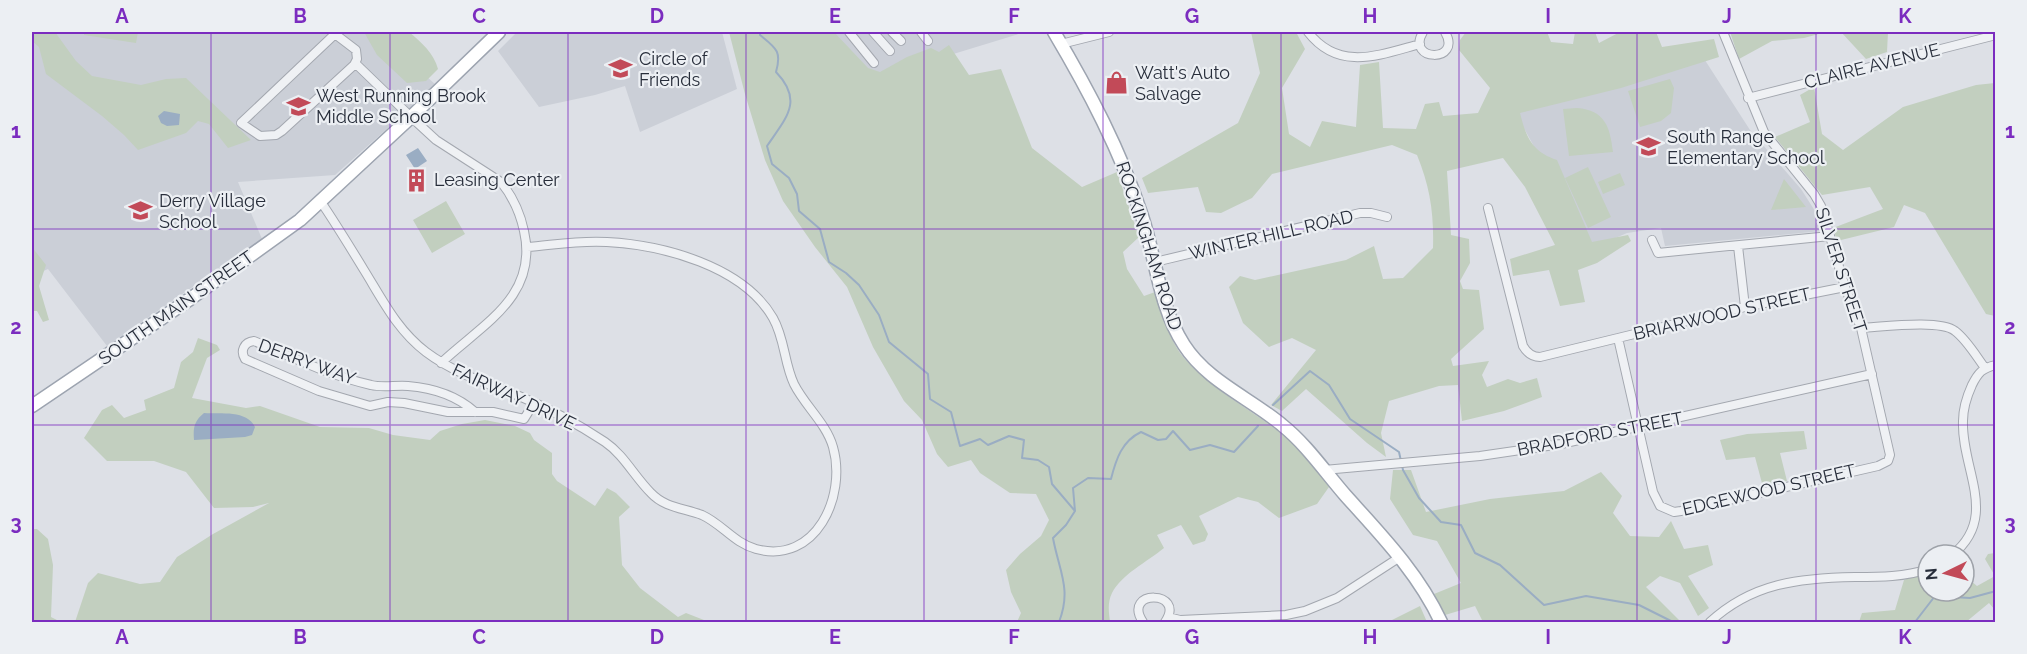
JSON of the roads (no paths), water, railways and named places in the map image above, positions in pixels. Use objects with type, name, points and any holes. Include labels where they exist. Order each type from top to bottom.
[{"type":"main road","name":"SOUTH MAIN STREET","points":[[32,406],[245,261],[300,220],[499,32]]},
{"type":"main road","name":"ROCKINGHAM ROAD","points":[[1054,32],[1112,139],[1142,215],[1172,325],[1190,354],[1207,371],[1290,431],[1400,557],[1441,622]]},
{"type":"street","points":[[849,32],[874,63]]},
{"type":"street","points":[[873,32],[890,51]]},
{"type":"street","points":[[892,32],[901,41]]},
{"type":"street","points":[[921,32],[928,41]]},
{"type":"street","points":[[1061,44],[1109,32]]},
{"type":"street","points":[[1308,32],[1329,51],[1354,58],[1370,58],[1420,45]]},
{"type":"street","points":[[1420,45],[1423,32]]},
{"type":"street","points":[[1420,45],[1428,55],[1442,54],[1449,42],[1445,32]]},
{"type":"street","name":"SILVER STREET","points":[[1723,32],[1748,98],[1764,132],[1814,194],[1824,212],[1845,287],[1861,328],[1889,448],[1888,461]]},
{"type":"street","points":[[335,34],[354,47],[357,56],[355,63],[279,134],[260,136],[241,123],[335,34]]},
{"type":"street","name":"CLAIRE AVENUE","points":[[1748,98],[1995,35]]},
{"type":"street","points":[[355,63],[411,117],[448,148],[501,182],[519,212],[527,247],[522,277],[506,306],[441,363]]},
{"type":"street","name":"FAIRWAY DRIVE","points":[[321,202],[396,322],[410,338],[441,363],[471,378],[534,403],[606,442],[623,457],[657,498],[676,508],[704,516],[749,547],[774,550],[797,545],[821,525],[831,506],[836,472],[833,447],[792,379],[779,331],[772,317],[747,288],[735,278],[705,265],[651,248],[606,242],[527,247]]},
{"type":"street","points":[[1488,208],[1526,351],[1530,355],[1540,357],[1618,338]]},
{"type":"street","name":"WINTER HILL ROAD","points":[[1155,262],[1360,213],[1387,217]]},
{"type":"street","points":[[1652,240],[1658,254],[1830,236]]},
{"type":"street","points":[[1738,246],[1745,307]]},
{"type":"street","name":"BRIARWOOD STREET","points":[[1640,427],[1618,338],[1745,307],[1845,287]]},
{"type":"street","points":[[1861,328],[1933,324],[1949,327],[1959,334],[1985,368]]},
{"type":"street","name":"DERRY WAY","points":[[475,412],[451,396],[421,388],[372,385],[325,371],[254,341],[246,343],[242,352],[245,359],[319,391],[375,406],[388,402],[404,402],[448,412],[475,412],[493,412],[524,419],[534,403]]},
{"type":"street","points":[[1964,543],[1969,538],[1976,521],[1975,492],[1963,422],[1968,394],[1978,374],[1985,368],[1995,366]]},
{"type":"street","name":"BRADFORD STREET","points":[[1324,470],[1512,452],[1640,427],[1872,374]]},
{"type":"street","name":"EDGEWOOD STREET","points":[[1640,427],[1655,500],[1660,506],[1674,512],[1878,466],[1888,461]]},
{"type":"street","points":[[1143,622],[1139,614],[1140,606],[1146,599],[1152,597],[1158,597],[1166,603],[1169,608],[1167,620],[1286,615],[1305,611],[1337,598],[1400,557]]},
{"type":"street","points":[[1710,622],[1736,601],[1767,588],[1812,579],[1895,576],[1916,572]]},
{"type":"water","points":[[164,111],[180,114],[179,125],[167,126],[161,123],[158,116]]},
{"type":"water","points":[[418,148],[427,161],[415,169],[406,155]]},
{"type":"water","points":[[204,413],[240,415],[255,427],[252,435],[245,437],[194,440],[195,425]]},
{"type":"waterway","points":[[760,32],[760,35],[778,54],[776,72],[789,92],[790,101],[786,118],[767,146],[772,164],[789,178],[797,194],[799,211],[820,229],[829,262],[859,285],[879,315],[889,342],[928,374],[930,399],[951,412],[960,446],[980,439],[988,445],[1009,436],[1024,440],[1022,458],[1038,460],[1049,467],[1052,484],[1075,511]]},
{"type":"waterway","points":[[1273,405],[1310,371],[1329,385],[1350,419],[1399,452],[1403,470],[1419,498],[1441,522],[1461,525],[1475,553],[1500,565],[1544,605],[1586,596],[1639,605],[1673,622]]},
{"type":"waterway","points":[[1059,622],[1063,610],[1064,590],[1053,538],[1066,525],[1075,511],[1073,488],[1088,478],[1111,479],[1124,446],[1141,432],[1158,440],[1166,439],[1173,431],[1190,450],[1210,445],[1234,452],[1258,426]]},
{"type":"waterway","points":[[1915,622],[1935,596],[1970,598],[1996,591]]},
{"type":"place","name":"Circle of Friends","points":[[621,69]]},
{"type":"place","name":"Watt's Auto Salvage","points":[[1117,83]]},
{"type":"place","name":"West Running Brook Middle School","points":[[298,106]]},
{"type":"place","name":"South Range Elementary School","points":[[1649,147]]},
{"type":"place","name":"Leasing Center","points":[[416,180]]},
{"type":"place","name":"Derry Village School","points":[[141,211]]}]
